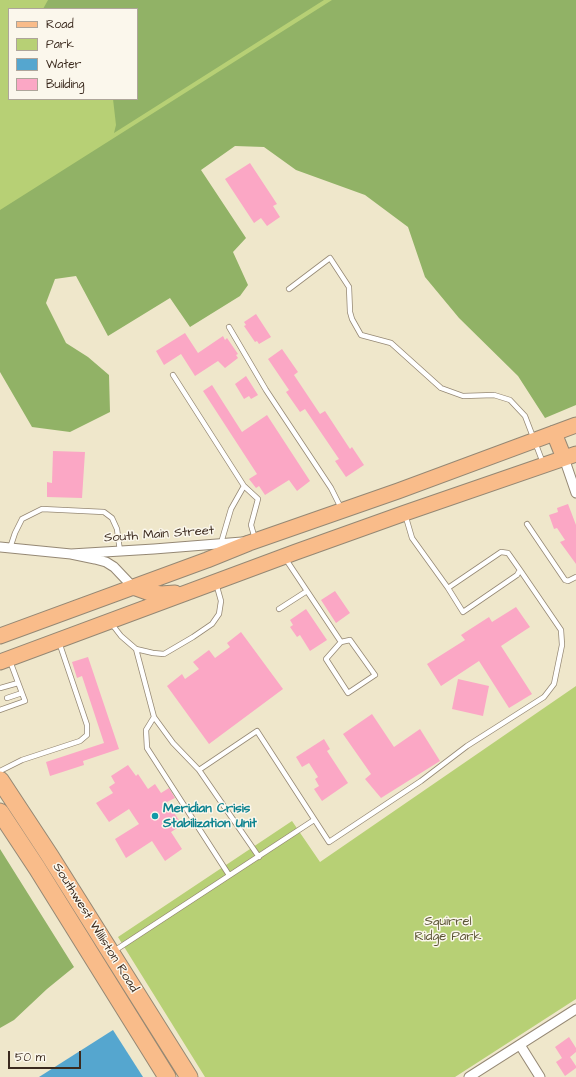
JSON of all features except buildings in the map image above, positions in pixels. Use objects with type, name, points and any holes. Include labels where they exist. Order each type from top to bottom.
[{"type":"highway","name":"Southwest Williston Road","points":[[0,780],[46,850],[189,1077]]},
{"type":"highway","name":"Southwest Williston Road","points":[[0,812],[37,868],[167,1077]]},
{"type":"highway","points":[[96,963],[111,953]]},
{"type":"main road","points":[[0,636],[252,542],[343,511],[576,425]]},
{"type":"main road","points":[[5,660],[284,556],[570,456],[554,433]]},
{"type":"main road","points":[[398,491],[405,513]]},
{"type":"main road","points":[[207,560],[215,582]]},
{"type":"main road","points":[[133,587],[147,592],[161,594],[186,593]]},
{"type":"street","points":[[570,456],[576,493]]},
{"type":"street","name":"South Main Street","points":[[71,554],[252,542]]},
{"type":"street","name":"South Main Street","points":[[0,547],[71,554],[106,562],[114,567],[133,587]]},
{"type":"street","points":[[469,1077],[576,1009]]},
{"type":"street","points":[[520,1044],[540,1077]]},
{"type":"lane","points":[[288,289],[330,258],[349,286],[350,312],[352,319],[361,335],[391,343],[441,388],[463,396],[494,395],[510,400],[525,416],[544,465]]},
{"type":"lane","points":[[229,327],[266,390],[331,488],[343,511]]},
{"type":"lane","points":[[173,375],[244,486],[258,499],[251,525],[252,542]]},
{"type":"lane","points":[[221,543],[231,509],[244,486]]},
{"type":"lane","points":[[10,548],[22,519],[42,509],[104,512],[112,518],[117,529],[120,551]]},
{"type":"lane","points":[[405,513],[412,538],[448,588],[463,612],[517,575],[520,570]]},
{"type":"lane","points":[[527,524],[565,580],[568,581],[576,577]]},
{"type":"lane","points":[[199,770],[257,731],[329,842],[421,781],[467,746],[544,697],[554,684],[562,644],[561,630],[508,552],[501,552],[448,588]]},
{"type":"lane","points":[[284,556],[341,642]]},
{"type":"lane","points":[[110,621],[121,636],[136,649],[164,654],[212,624],[219,614],[221,601],[215,582]]},
{"type":"lane","points":[[279,609],[307,591]]},
{"type":"lane","points":[[0,771],[22,760],[80,741],[87,735],[87,725],[59,640]]},
{"type":"lane","points":[[350,640],[375,676],[348,693],[326,660],[341,642],[350,640]]},
{"type":"lane","points":[[136,649],[154,717],[173,743],[199,770],[258,857]]},
{"type":"lane","points":[[0,710],[25,702],[18,682],[5,660]]},
{"type":"lane","points":[[0,688],[18,682]]},
{"type":"lane","points":[[7,698],[22,693]]},
{"type":"lane","points":[[154,717],[146,730],[147,748],[230,875]]},
{"type":"lane","points":[[111,953],[314,820]]},
{"type":"green space","points":[[0,0],[371,0],[0,245]]},
{"type":"green space","points":[[48,0],[324,0],[114,133],[116,125],[113,100],[138,100],[138,8],[44,8]]},
{"type":"green space","points":[[332,0],[576,0],[576,405],[545,418],[518,376],[459,318],[425,277],[408,227],[365,195],[296,170],[264,147],[235,146],[201,170],[246,238],[233,252],[248,285],[240,296],[190,327],[170,298],[108,336],[76,276],[55,279],[46,303],[66,343],[88,357],[109,375],[110,412],[70,432],[32,427],[0,372],[0,210]]},
{"type":"green space","name":"Squirrel Ridge Park","points":[[576,686],[576,999],[455,1077],[205,1077],[118,937],[292,821],[320,862]]},
{"type":"green space","points":[[0,849],[74,967],[47,989],[14,1020],[0,1028]]},
{"type":"water","points":[[113,1030],[143,1077],[39,1077]]},
{"type":"place","name":"Meridian Crisis Stabilization Unit","points":[[155,816]]}]
